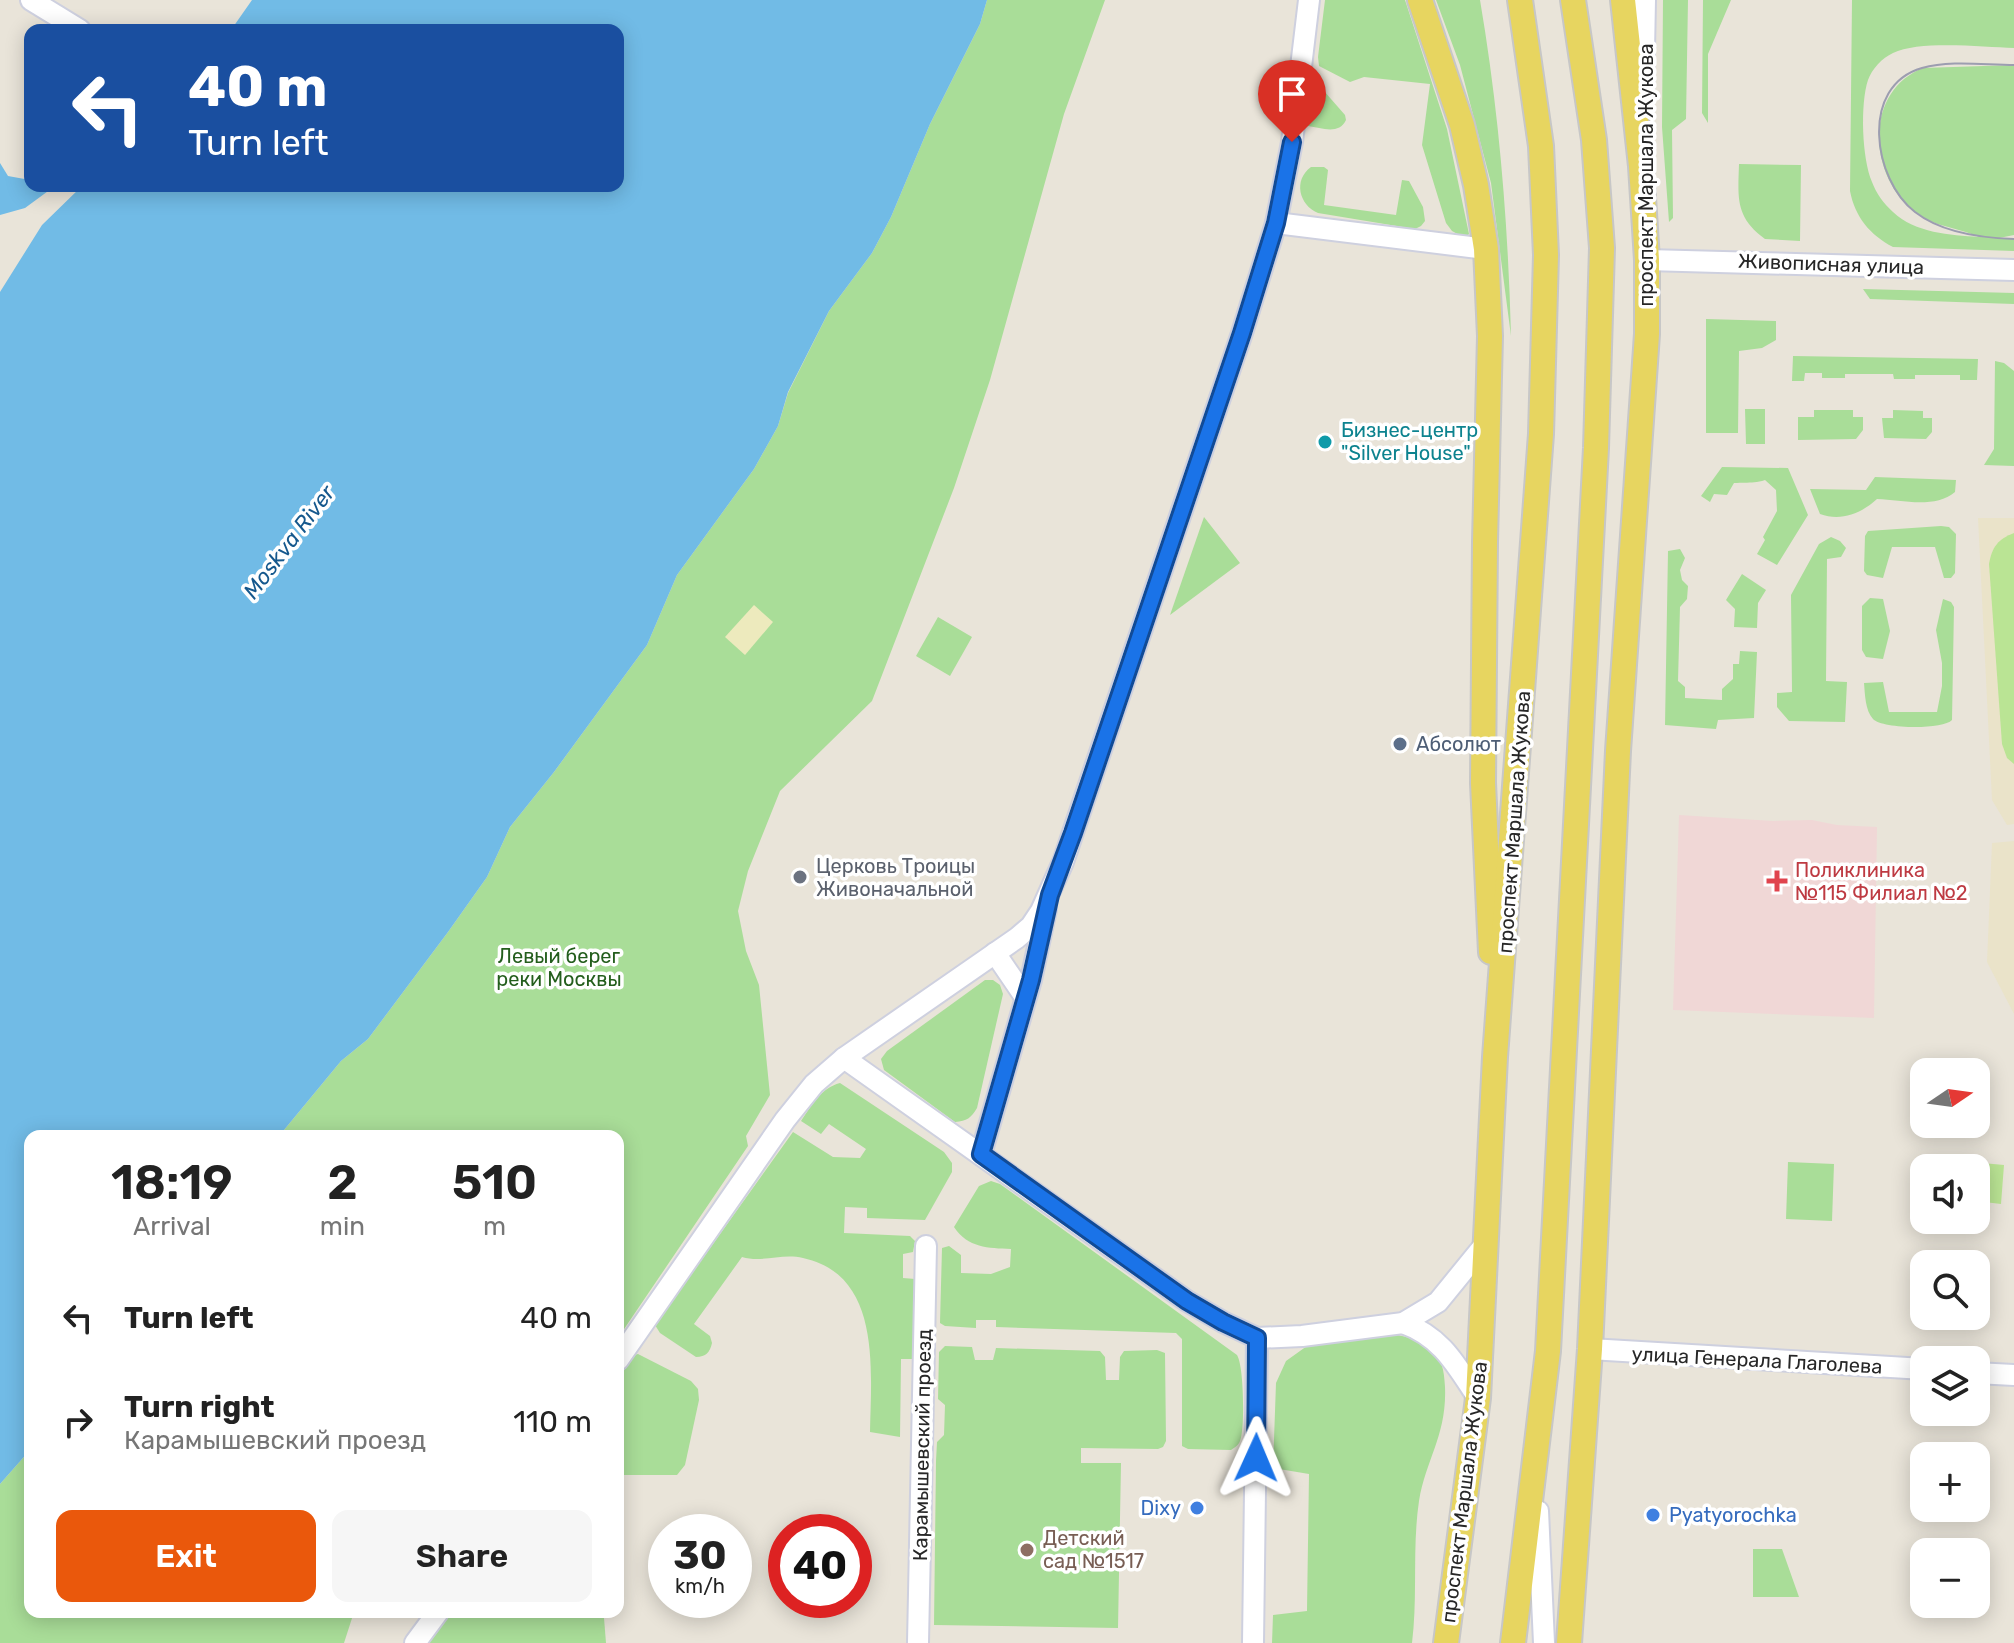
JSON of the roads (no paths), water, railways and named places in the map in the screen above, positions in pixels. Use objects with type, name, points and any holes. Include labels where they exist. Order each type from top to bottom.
[{"type":"main road","points":[[1420,0],[1462,125],[1486,249],[1490,336],[1483,783],[1495,1057]]},
{"type":"main road","name":"проспект Маршала Жукова","points":[[1446,1643],[1478,1398],[1495,1057],[1534,550],[1542,404],[1546,255],[1541,146],[1520,0]]},
{"type":"main road","points":[[1513,1643],[1548,1351],[1595,464],[1602,248],[1594,140],[1573,0]]},
{"type":"main road","points":[[1623,0],[1641,166]]},
{"type":"main road","name":"проспект Маршала Жукова","points":[[1569,1643],[1590,1349],[1618,751],[1647,334],[1647,260],[1641,166]]},
{"type":"street","points":[[31,0],[70,24]]},
{"type":"street","points":[[981,1154],[1028,988],[1050,895],[1242,333],[1276,223],[1292,142],[1309,0]]},
{"type":"street","name":"проспект Маршала Жукова","points":[[1641,166],[1645,0]]},
{"type":"street","points":[[1276,223],[1486,249]]},
{"type":"street","name":"Живописная улица","points":[[1647,260],[2014,270]]},
{"type":"street","points":[[624,1351],[785,1120],[814,1084],[844,1058],[1017,938],[1031,926],[1050,895]]},
{"type":"street","points":[[1017,938],[1028,988]]},
{"type":"street","points":[[995,953],[1028,988]]},
{"type":"street","points":[[844,1058],[1187,1301],[1257,1338],[1302,1336],[1403,1323],[1438,1302],[1486,1243]]},
{"type":"street","name":"Карамышевский проезд","points":[[918,1643],[926,1246]]},
{"type":"street","points":[[1403,1323],[1433,1337],[1478,1398]]},
{"type":"street","points":[[1253,1643],[1257,1338]]},
{"type":"street","name":"улица Генерала Глаголева","points":[[1590,1349],[1910,1368]]},
{"type":"street","points":[[1990,1374],[2014,1375]]},
{"type":"street","points":[[1538,1442],[1538,1543],[1544,1643]]},
{"type":"street","points":[[415,1643],[434,1618]]},
{"type":"water","name":"Moskva River","points":[[252,0],[987,0],[980,24],[930,124],[891,217],[872,253],[829,311],[788,392],[778,426],[754,469],[677,575],[647,645],[510,827],[487,877],[368,1039],[341,1061],[284,1130],[24,1130],[24,1457],[0,1484],[0,292],[42,225],[76,192],[624,192],[624,24],[235,24]]},
{"type":"water","points":[[0,163],[8,176],[24,179],[24,192],[47,192],[25,208],[0,215]]},
{"type":"tram line","points":[[2014,65],[1944,64],[1922,68],[1902,78],[1888,94],[1881,113],[1879,135],[1882,157],[1890,179],[1915,212],[1937,225],[1962,233],[2014,239]]},
{"type":"place","name":"Бизнес-центр \"Silver House\"","points":[[1325,442]]},
{"type":"place","name":"Абсолют","points":[[1400,744]]},
{"type":"place","name":"Церковь Троицы Живоначальной","points":[[800,877]]},
{"type":"place","name":"Поликлиника №115 Филиал №2","points":[[1777,881]]},
{"type":"place","name":"Dixy","points":[[1197,1508]]},
{"type":"place","name":"Pyatyorochka","points":[[1653,1515]]},
{"type":"place","name":"Детский сад №1517","points":[[1027,1550]]},
{"type":"park label","name":"Левый берег реки Москвы","points":[[559,968]]}]
